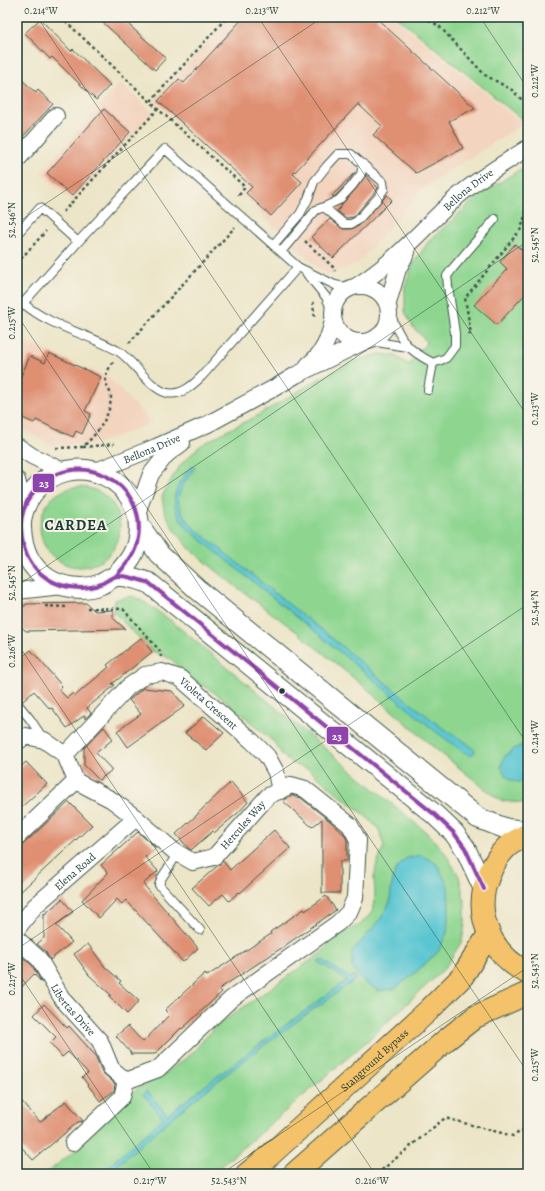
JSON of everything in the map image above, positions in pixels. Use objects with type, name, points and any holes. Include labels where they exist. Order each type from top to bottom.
[{"type":"main road","points":[[528,833],[510,845],[493,865],[484,889],[482,905],[484,920],[489,934],[500,953],[517,967],[528,973]]},
{"type":"main road","name":"Stanground Bypass","points":[[246,1174],[276,1149],[429,1010],[462,977],[489,934]]},
{"type":"main road","points":[[294,1174],[451,1036],[475,1017],[528,993]]},
{"type":"street","points":[[17,160],[56,116]]},
{"type":"street","name":"Bellona Drive","points":[[296,375],[318,356],[329,339],[335,302],[341,294],[377,273],[415,239],[437,215],[459,196],[482,178],[528,148]]},
{"type":"street","name":"Bellona Drive","points":[[96,471],[208,424],[296,375],[378,336],[384,330],[388,322],[388,308],[398,269],[405,254],[415,239]]},
{"type":"street","points":[[354,287],[368,286],[376,290],[383,296],[388,308]]},
{"type":"street","points":[[333,316],[337,330],[343,337],[352,341],[366,342]]},
{"type":"street","name":"Bellona Drive","points":[[138,519],[151,474],[167,454],[208,424]]},
{"type":"street","points":[[17,446],[32,456],[63,471]]},
{"type":"street","points":[[62,586],[48,579],[36,569],[19,547],[20,525],[24,507],[36,489],[53,475],[63,471],[79,469],[96,471],[114,480],[128,494],[138,519],[159,554],[197,589],[478,818],[506,829],[528,833]]},
{"type":"street","points":[[17,480],[24,507]]},
{"type":"street","points":[[17,591],[62,586],[81,588],[100,585],[116,576],[129,562],[137,544],[138,519]]},
{"type":"street","points":[[116,576],[134,578],[149,583],[160,591],[434,814],[454,833],[465,848],[484,889]]},
{"type":"street","points":[[65,755],[128,687],[145,675],[162,672]]},
{"type":"street","name":"Violeta Crescent","points":[[162,672],[180,678],[267,756],[276,772],[280,791]]},
{"type":"street","points":[[17,742],[26,736],[44,740],[65,755],[76,781],[17,837]]},
{"type":"street","name":"Hercules Way","points":[[76,781],[112,800],[178,853],[193,862],[214,857],[268,796],[291,785],[305,789],[350,826],[358,840],[355,898],[349,912],[338,923],[231,998],[158,1069],[126,1081]]},
{"type":"street","name":"Elena Road","points":[[17,929],[35,906],[136,818]]},
{"type":"street","name":"Libertas Drive","points":[[17,940],[40,959],[63,1000],[100,1042],[111,1068],[126,1081]]},
{"type":"street","points":[[73,1143],[122,1097],[126,1081]]},
{"type":"lane","points":[[302,269],[202,376],[190,387],[181,392],[167,393],[153,384],[121,353],[20,307],[78,242],[165,149],[302,269],[323,292],[330,304],[333,316]]},
{"type":"lane","points":[[273,245],[300,214],[308,199],[314,182],[338,154],[350,154],[383,182],[384,189],[377,199],[357,221],[351,224],[344,224],[324,207]]},
{"type":"lane","points":[[281,252],[316,210],[338,200],[352,186],[361,174],[363,164]]},
{"type":"lane","points":[[17,234],[40,208],[78,242]]},
{"type":"lane","points":[[433,363],[446,358],[456,346],[447,276],[452,268],[495,219]]},
{"type":"lane","points":[[302,269],[335,285],[354,287]]},
{"type":"lane","points":[[388,308],[401,338],[408,348]]},
{"type":"lane","points":[[366,342],[408,348],[433,363]]},
{"type":"lane","points":[[428,390],[433,363]]},
{"type":"lane","points":[[17,704],[30,719],[44,740]]},
{"type":"lane","points":[[178,853],[161,879],[159,885],[200,930]]},
{"type":"path","points":[[61,17],[158,109],[245,187],[239,194],[253,208],[110,366],[106,381],[111,396],[107,417],[96,434],[83,447]]},
{"type":"path","points":[[150,101],[227,17]]},
{"type":"path","points":[[424,17],[439,26],[485,75],[512,90],[528,106]]},
{"type":"path","points":[[17,263],[158,109]]},
{"type":"path","points":[[471,334],[465,298],[521,229],[528,206]]},
{"type":"path","points":[[297,233],[334,268],[336,276],[330,283]]},
{"type":"path","points":[[316,321],[313,304],[323,292]]},
{"type":"path","points":[[52,448],[109,445],[128,441],[132,457]]},
{"type":"path","points":[[44,606],[76,608]]},
{"type":"path","points":[[84,608],[123,609],[160,651],[162,672]]},
{"type":"path","points":[[377,1174],[446,1118],[513,1136],[528,1127]]},
{"type":"shaded area","points":[[231,17],[393,17],[523,124],[424,187],[358,263],[326,275],[241,195],[248,187],[154,100]]},
{"type":"shaded area","points":[[120,83],[153,113],[72,201],[41,173]]},
{"type":"shaded area","points":[[20,339],[109,378],[152,423],[99,443],[52,446],[22,429],[17,425],[17,342]]},
{"type":"green space","points":[[397,17],[515,17],[528,26],[528,118],[524,121]]},
{"type":"green space","points":[[528,164],[528,803],[523,803],[501,801],[431,745],[372,693],[297,632],[230,582],[190,549],[173,528],[164,510],[162,497],[181,464],[200,446],[255,417],[319,379],[354,361],[381,354],[396,356],[409,365],[427,342],[413,327],[405,312],[405,286],[413,264],[429,241],[476,198]]},
{"type":"green space","points":[[80,487],[95,490],[108,499],[117,512],[120,527],[117,542],[108,555],[95,564],[80,567],[65,564],[52,555],[43,542],[40,527],[43,512],[52,499],[65,490]]},
{"type":"green space","points":[[132,596],[144,602],[170,620],[426,832],[443,850],[459,876],[465,904],[465,925],[462,941],[445,968],[366,1042],[212,1174],[45,1174],[76,1150],[135,1090],[163,1075],[190,1055],[215,1027],[321,953],[337,935],[360,925],[372,912],[375,896],[374,877],[377,863],[384,846],[379,830],[369,819],[308,769],[297,766],[284,757],[275,743],[224,699],[206,687],[190,681],[181,673],[177,665],[171,659],[152,651],[113,612],[114,600]]},
{"type":"water","points":[[192,466],[195,468],[180,491],[179,504],[181,511],[193,527],[327,634],[399,694],[440,726],[467,743],[475,750],[471,756],[435,731],[323,638],[190,531],[178,513],[174,498],[180,483]]},
{"type":"water","points":[[528,742],[528,782],[518,782],[512,780],[506,775],[501,767],[504,757],[514,749]]},
{"type":"water","points":[[421,855],[437,864],[448,886],[449,909],[447,933],[438,952],[415,973],[396,988],[379,991],[361,980],[352,967],[352,952],[380,920],[390,902],[395,871],[405,859]]},
{"type":"water","points":[[322,960],[350,978],[353,976],[356,977],[355,980],[197,1097],[108,1174],[100,1174],[163,1118],[143,1094],[147,1091],[167,1115],[347,980],[318,962]]},
{"type":"building","points":[[97,17],[120,17],[166,58],[155,70]]},
{"type":"building","points":[[244,17],[375,17],[475,108],[449,121],[463,148],[416,173],[373,135],[382,126],[358,104],[293,174],[302,182],[271,216],[246,193],[252,187],[158,101],[179,79],[184,83]]},
{"type":"building","points":[[40,19],[71,51],[73,49],[110,85],[96,100],[52,57],[50,59],[25,33]]},
{"type":"building","points":[[17,75],[36,93],[38,90],[53,104],[17,143]]},
{"type":"building","points":[[104,109],[130,132],[72,196],[47,173]]},
{"type":"building","points":[[355,172],[348,182],[333,197],[332,196]]},
{"type":"building","points":[[366,175],[378,188],[354,217],[346,218],[337,211]]},
{"type":"building","points":[[387,195],[392,200],[333,258],[311,237],[330,219],[343,229],[351,229],[359,226]]},
{"type":"building","points":[[515,244],[528,256],[528,291],[497,325],[474,305],[507,269],[500,262]]},
{"type":"building","points":[[49,353],[101,377],[85,411],[91,414],[82,434],[76,431],[73,437],[36,420],[34,423],[20,417],[22,413],[17,410],[17,385],[30,356],[45,363]]},
{"type":"building","points":[[86,603],[95,611],[113,610],[113,618],[125,629],[26,631],[17,623],[17,606],[25,606],[26,604]]},
{"type":"building","points":[[141,638],[152,652],[112,684],[115,685],[87,708],[91,713],[85,719],[85,715],[67,728],[52,708],[50,709],[34,691],[23,701],[17,698],[17,661],[31,650],[62,686],[59,690],[67,698],[73,693],[75,696],[109,667],[107,665]]},
{"type":"building","points":[[143,688],[172,691],[185,706],[128,747],[117,731],[141,714],[129,700]]},
{"type":"building","points":[[204,716],[224,733],[206,750],[185,733]]},
{"type":"building","points":[[104,727],[113,739],[96,753],[112,770],[99,780],[84,765],[84,748]]},
{"type":"building","points":[[26,762],[47,784],[17,811],[17,770]]},
{"type":"building","points":[[231,782],[248,802],[239,812],[214,833],[213,831],[191,850],[189,849],[176,834]]},
{"type":"building","points":[[292,795],[301,798],[331,822],[344,834],[347,840],[347,861],[340,861],[340,893],[322,893],[322,819],[312,827],[283,801]]},
{"type":"building","points":[[69,802],[92,825],[17,895],[17,850]]},
{"type":"building","points":[[274,830],[290,848],[229,901],[223,894],[209,906],[192,888],[223,861],[230,870]]},
{"type":"building","points":[[138,832],[156,848],[145,857],[158,871],[143,884],[198,948],[183,962],[126,900],[122,904],[117,899],[99,918],[82,900],[108,873],[101,865]]},
{"type":"building","points":[[326,896],[336,910],[219,989],[222,992],[182,1029],[181,1028],[155,1054],[130,1054],[131,1053],[116,1036],[128,1026],[143,1042],[169,1015],[165,1010],[205,973],[207,976],[271,934],[270,932],[304,909],[305,911]]},
{"type":"building","points":[[62,899],[73,912],[56,925],[72,942],[50,960],[46,952],[37,944],[44,938],[44,913],[45,914]]},
{"type":"building","points":[[88,944],[105,967],[121,981],[119,983],[139,1001],[127,1014],[109,996],[111,995],[89,975],[74,954]]},
{"type":"building","points":[[22,957],[32,965],[42,983],[34,974],[17,992],[17,961]]},
{"type":"building","points":[[44,1004],[67,1028],[69,1026],[95,1055],[102,1072],[115,1084],[114,1091],[100,1101],[82,1077],[88,1073],[68,1052],[62,1057],[50,1043],[56,1037],[34,1015]]},
{"type":"building","points":[[17,1096],[40,1122],[66,1101],[83,1121],[78,1122],[33,1160],[17,1142]]},
{"type":"transit line","name":"23","points":[[116,576],[126,565],[136,548],[138,521],[132,501],[121,486],[105,475],[86,470],[67,471],[48,479],[29,498],[21,519],[25,550],[31,563],[41,574],[60,585],[74,588],[95,586],[117,576],[130,577],[149,583],[434,814],[454,833],[465,848],[484,889]]},
{"type":"district","name":"CARDEA","points":[[76,525]]}]
